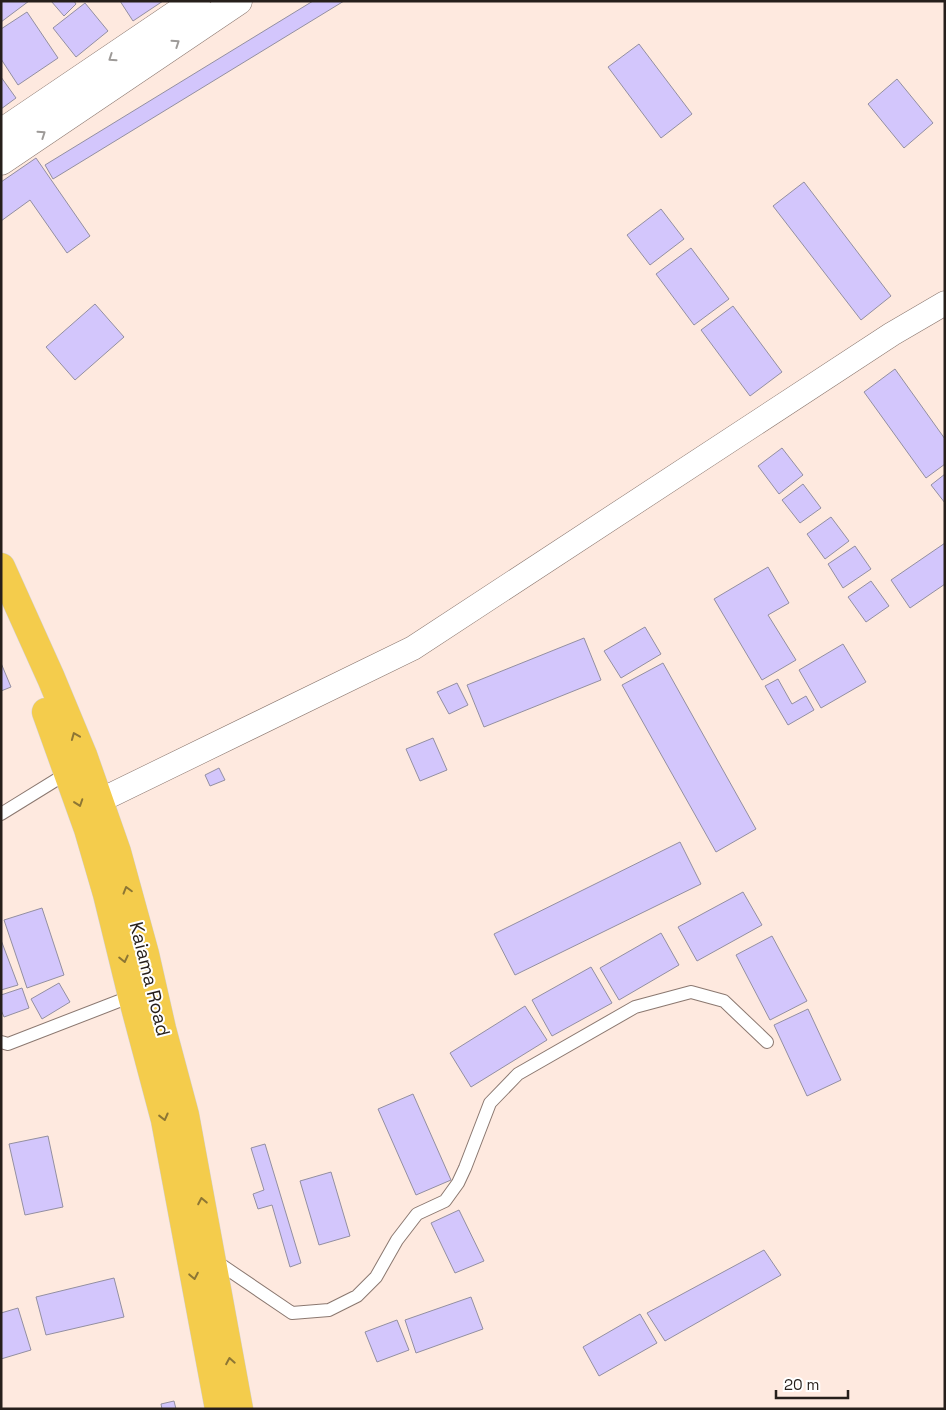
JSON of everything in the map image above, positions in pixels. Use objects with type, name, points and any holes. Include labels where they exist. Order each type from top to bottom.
[{"type":"highway","name":"Kaiama Road","points":[[1,567],[83,755],[117,852],[185,1114],[239,1409]]},
{"type":"highway","name":"Kaiama Road","points":[[1,612],[47,714],[69,772],[107,894],[165,1120],[220,1409]]},
{"type":"street","points":[[1,132],[196,1]]},
{"type":"street","points":[[1,161],[238,1]]},
{"type":"street","points":[[99,801],[413,648],[892,334],[945,303]]},
{"type":"lane","points":[[1,814],[69,772]]},
{"type":"lane","points":[[213,1260],[292,1313],[329,1310],[356,1296],[376,1277],[397,1240],[417,1214],[445,1201],[458,1183],[465,1168],[490,1102],[518,1074],[635,1007],[691,992],[724,1001],[767,1042]]},
{"type":"lane","points":[[1,1042],[8,1044],[132,996]]},
{"type":"building","points":[[1,1],[29,1],[1,22]]},
{"type":"building","points":[[51,1],[74,1],[76,4],[64,16]]},
{"type":"building","points":[[120,1],[163,1],[133,21]]},
{"type":"building","points":[[313,1],[344,1],[53,179],[45,165]]},
{"type":"building","points":[[85,3],[108,31],[76,57],[53,28]]},
{"type":"building","points":[[27,12],[58,58],[18,85],[1,59],[1,29]]},
{"type":"building","points":[[639,44],[692,114],[661,138],[608,67]]},
{"type":"building","points":[[1,77],[16,98],[1,109]]},
{"type":"building","points":[[897,79],[933,123],[904,148],[868,104]]},
{"type":"building","points":[[36,158],[90,236],[67,253],[30,200],[1,221],[1,182]]},
{"type":"building","points":[[804,182],[891,296],[861,320],[773,206]]},
{"type":"building","points":[[661,209],[684,239],[650,265],[627,235]]},
{"type":"building","points":[[691,248],[729,299],[694,325],[656,274]]},
{"type":"building","points":[[95,304],[124,337],[75,380],[46,347]]},
{"type":"building","points":[[733,306],[782,372],[750,396],[701,330]]},
{"type":"building","points":[[895,369],[945,439],[945,464],[926,478],[864,392]]},
{"type":"building","points":[[782,448],[803,475],[779,494],[758,466]]},
{"type":"building","points":[[945,474],[945,503],[931,485]]},
{"type":"building","points":[[803,484],[821,508],[800,523],[782,500]]},
{"type":"building","points":[[831,517],[849,541],[825,559],[807,534]]},
{"type":"building","points":[[945,543],[945,584],[910,608],[891,580]]},
{"type":"building","points":[[855,546],[871,569],[843,588],[828,564]]},
{"type":"building","points":[[768,567],[789,603],[768,615],[796,660],[762,680],[714,599]]},
{"type":"building","points":[[871,581],[889,606],[866,622],[848,597]]},
{"type":"building","points":[[645,627],[661,654],[621,678],[604,651]]},
{"type":"building","points":[[584,638],[601,680],[484,727],[467,685]]},
{"type":"building","points":[[843,644],[866,682],[821,708],[799,670]]},
{"type":"building","points":[[1,663],[11,687],[1,691]]},
{"type":"building","points":[[663,663],[756,829],[716,852],[622,685]]},
{"type":"building","points":[[778,679],[792,704],[806,696],[814,710],[788,725],[765,686]]},
{"type":"building","points":[[457,683],[468,705],[449,714],[437,692]]},
{"type":"building","points":[[433,738],[447,770],[420,781],[406,749]]},
{"type":"building","points":[[219,768],[225,780],[210,786],[205,775]]},
{"type":"building","points":[[680,842],[701,884],[515,975],[494,934]]},
{"type":"building","points":[[743,892],[762,925],[697,961],[678,927]]},
{"type":"building","points":[[42,908],[64,975],[27,988],[4,920]]},
{"type":"building","points":[[661,933],[679,965],[619,1000],[600,968]]},
{"type":"building","points":[[772,936],[807,1001],[770,1020],[736,955]]},
{"type":"building","points":[[1,940],[18,985],[1,990]]},
{"type":"building","points":[[591,967],[612,1003],[552,1036],[532,1000]]},
{"type":"building","points":[[59,983],[70,1002],[42,1019],[31,999]]},
{"type":"building","points":[[22,988],[29,1008],[4,1017],[1,1010],[1,995]]},
{"type":"building","points":[[525,1006],[547,1040],[471,1087],[450,1053]]},
{"type":"building","points":[[808,1009],[841,1080],[807,1096],[774,1025]]},
{"type":"building","points":[[413,1094],[451,1180],[416,1195],[378,1109]]},
{"type":"building","points":[[48,1136],[63,1207],[25,1215],[9,1144]]},
{"type":"building","points":[[265,1144],[301,1263],[290,1267],[272,1205],[258,1209],[253,1194],[264,1190],[251,1148]]},
{"type":"building","points":[[331,1172],[350,1236],[319,1245],[300,1181]]},
{"type":"building","points":[[459,1210],[484,1261],[455,1273],[431,1223]]},
{"type":"building","points":[[764,1250],[781,1275],[665,1341],[647,1313]]},
{"type":"building","points":[[114,1278],[124,1317],[46,1335],[36,1297]]},
{"type":"building","points":[[471,1297],[483,1329],[416,1353],[405,1320]]},
{"type":"building","points":[[18,1308],[31,1350],[1,1359],[1,1313]]},
{"type":"building","points":[[640,1314],[657,1343],[599,1376],[583,1347]]},
{"type":"building","points":[[397,1320],[409,1350],[377,1362],[365,1332]]},
{"type":"building","points":[[174,1401],[176,1409],[162,1409],[161,1404]]}]
